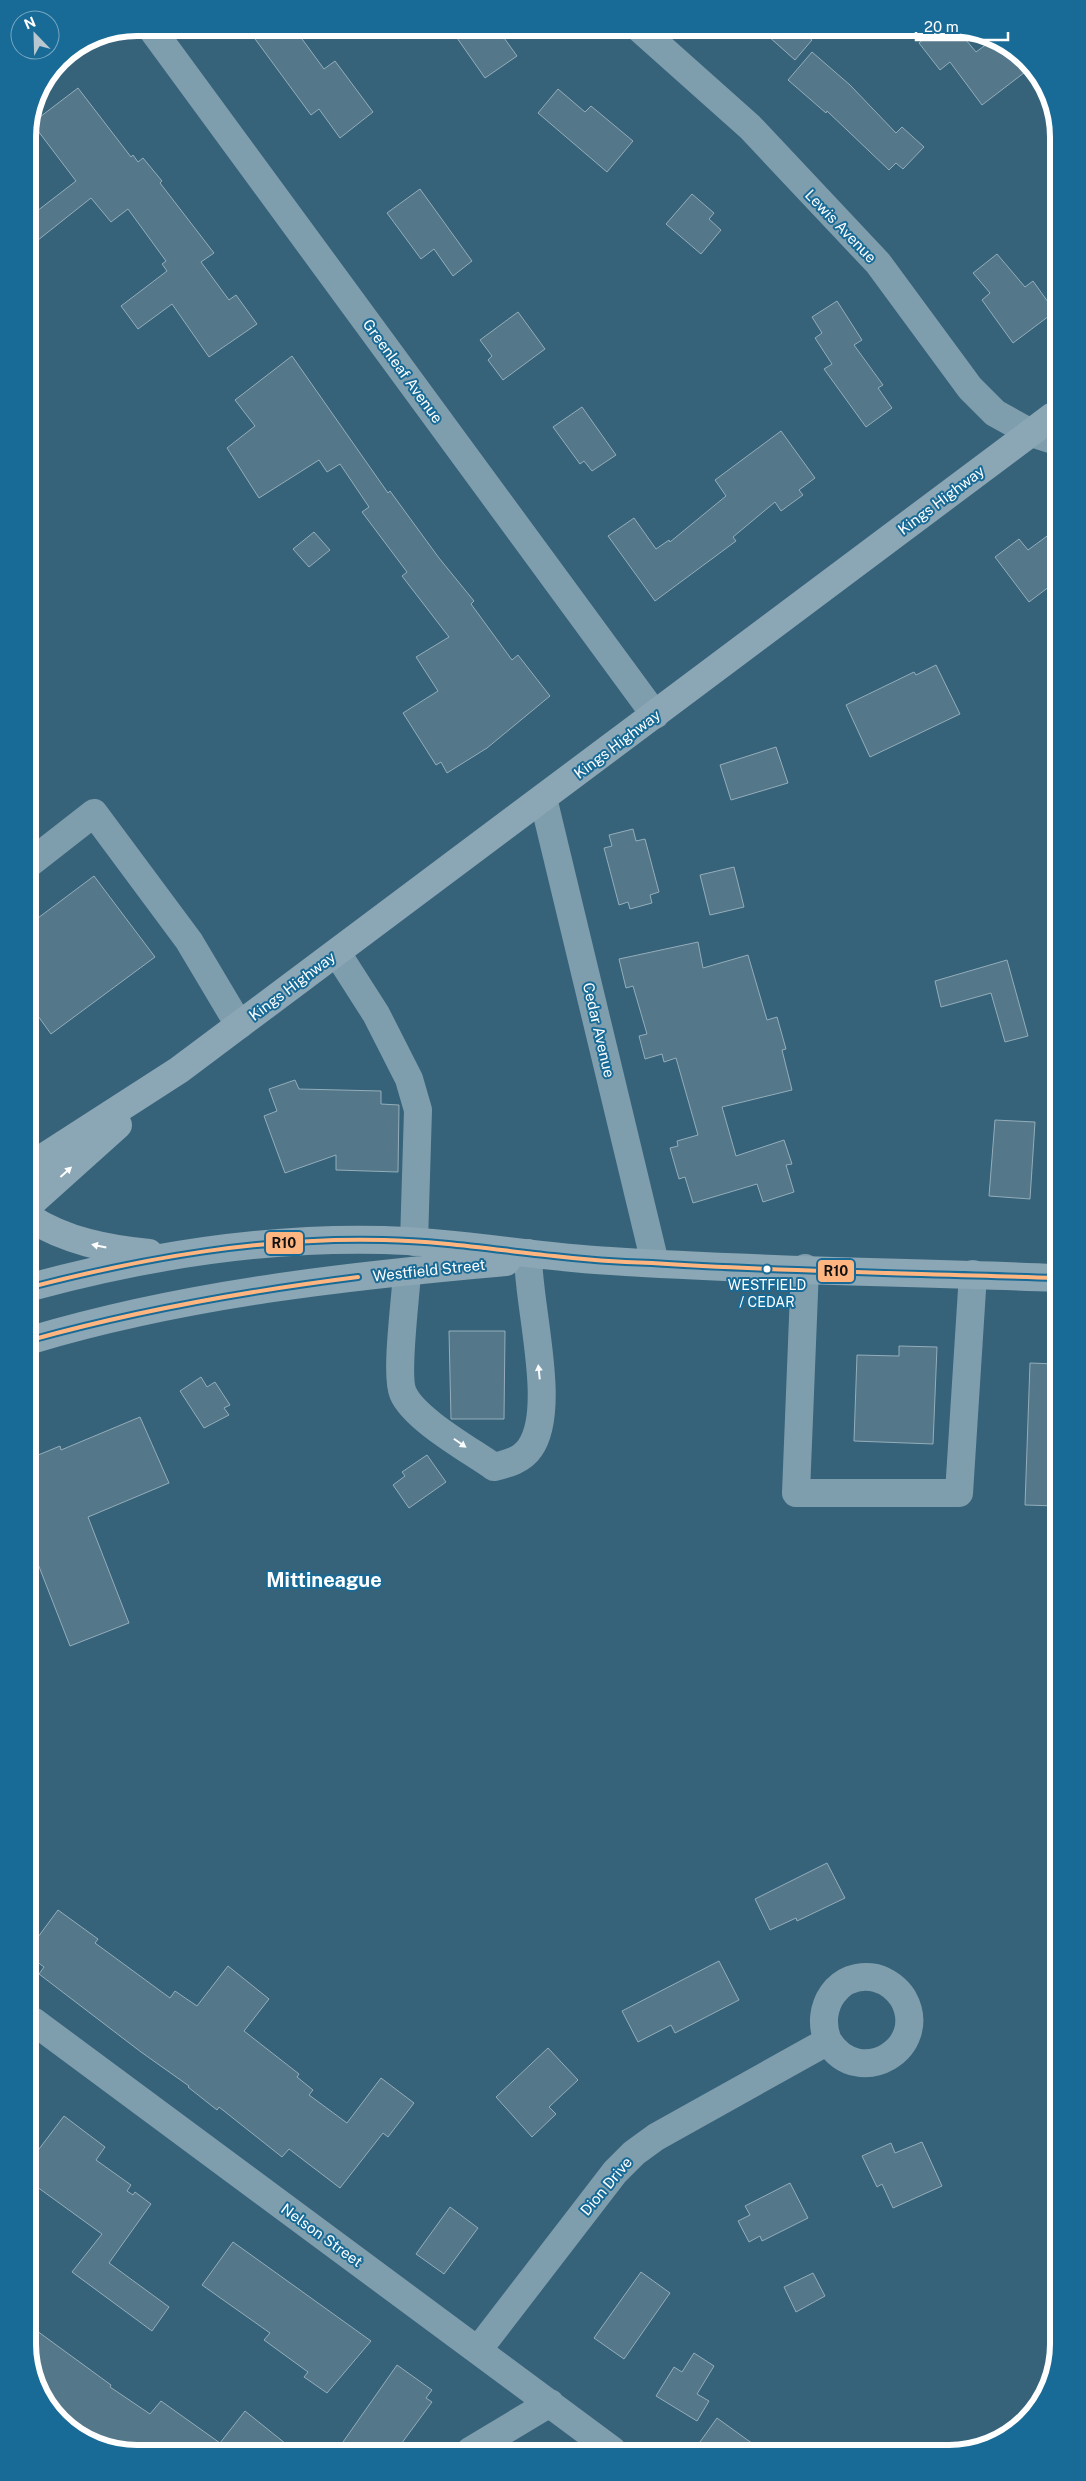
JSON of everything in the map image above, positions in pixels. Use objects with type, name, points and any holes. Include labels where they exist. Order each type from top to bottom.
[{"type":"main road","name":"Kings Highway","points":[[36,1199],[180,1070],[655,715],[1042,436],[1050,421]]},
{"type":"main road","name":"Kings Highway","points":[[36,1162],[180,1070]]},
{"type":"main road","points":[[36,1221],[62,1235],[90,1244],[131,1251],[182,1255]]},
{"type":"main road","name":"Westfield Street","points":[[36,1286],[112,1268],[182,1255],[249,1245],[296,1242],[355,1240],[460,1244],[528,1256]]},
{"type":"main road","name":"Westfield Street","points":[[36,1339],[134,1314],[242,1293],[528,1256],[562,1256],[654,1263],[1050,1278]]},
{"type":"street","name":"Greenleaf Avenue","points":[[158,36],[655,715]]},
{"type":"street","name":"Lewis Avenue","points":[[648,36],[750,127],[878,263],[970,388],[994,413],[1042,436]]},
{"type":"street","name":"Cedar Avenue","points":[[543,798],[654,1263]]},
{"type":"street","points":[[36,858],[94,813],[189,942],[239,1025]]},
{"type":"street","points":[[337,953],[376,1014],[409,1079],[418,1110],[414,1242]]},
{"type":"street","points":[[407,1272],[400,1372],[403,1393],[420,1415],[494,1467],[512,1464],[530,1450],[538,1432],[542,1395],[528,1256]]},
{"type":"street","points":[[805,1268],[796,1493],[959,1493],[973,1274]]},
{"type":"street","name":"Nelson Street","points":[[36,2024],[605,2445]]},
{"type":"street","name":"Dion Drive","points":[[478,2350],[614,2172],[634,2153],[656,2137],[828,2041]]},
{"type":"street","points":[[480,2445],[550,2403]]},
{"type":"building","points":[[253,36],[300,36],[324,69],[335,61],[373,112],[340,138],[319,109],[311,115]]},
{"type":"building","points":[[456,36],[503,36],[517,56],[485,78]]},
{"type":"building","points":[[768,36],[807,36],[812,40],[795,60]]},
{"type":"building","points":[[927,36],[964,37],[976,52],[987,44],[1005,53],[1025,72],[982,105],[950,62],[940,70],[919,43]]},
{"type":"building","points":[[812,52],[850,85],[896,133],[902,127],[924,147],[903,169],[896,163],[889,170],[827,111],[826,113],[788,80]]},
{"type":"building","points":[[78,88],[131,157],[133,155],[138,162],[143,158],[162,181],[160,183],[214,253],[201,262],[229,300],[236,295],[257,324],[209,357],[172,304],[138,329],[121,306],[167,271],[162,264],[166,261],[128,209],[111,222],[91,198],[36,242],[36,212],[76,181],[36,129],[38,118]]},
{"type":"building","points":[[558,89],[585,112],[591,106],[633,141],[607,172],[538,113]]},
{"type":"building","points":[[420,189],[472,261],[453,276],[434,249],[421,259],[387,213]]},
{"type":"building","points":[[692,194],[714,213],[709,219],[721,230],[701,254],[666,224]]},
{"type":"building","points":[[997,254],[1025,287],[1033,281],[1050,305],[1050,315],[1013,343],[982,300],[990,293],[973,273]]},
{"type":"building","points":[[837,301],[862,340],[854,345],[883,385],[878,388],[892,408],[866,427],[824,369],[832,364],[815,338],[822,333],[812,317]]},
{"type":"building","points":[[518,312],[545,349],[503,380],[488,360],[492,356],[480,340]]},
{"type":"building","points":[[292,356],[388,493],[390,491],[439,558],[474,601],[471,604],[512,660],[518,655],[550,696],[487,748],[447,773],[441,762],[436,765],[403,713],[438,691],[416,657],[449,637],[402,576],[407,572],[362,512],[369,507],[340,464],[327,472],[319,460],[259,498],[227,448],[255,426],[235,400]]},
{"type":"building","points":[[582,407],[616,455],[592,471],[584,461],[580,464],[553,427]]},
{"type":"building","points":[[781,431],[815,478],[799,490],[803,495],[781,511],[775,502],[733,537],[736,541],[655,601],[608,536],[634,518],[656,549],[669,540],[670,542],[726,496],[715,480]]},
{"type":"building","points":[[314,532],[330,550],[309,567],[293,549]]},
{"type":"building","points":[[1050,534],[1050,586],[1029,602],[995,557],[1019,539],[1028,550]]},
{"type":"building","points":[[936,665],[960,714],[870,757],[846,705],[914,672],[916,675]]},
{"type":"building","points":[[776,747],[788,783],[731,800],[720,765]]},
{"type":"building","points":[[633,829],[636,841],[645,839],[659,892],[650,895],[652,903],[630,909],[628,902],[619,905],[604,848],[612,846],[609,835]]},
{"type":"building","points":[[734,867],[744,907],[710,915],[700,875]]},
{"type":"building","points":[[94,876],[155,957],[51,1034],[36,1013],[36,920]]},
{"type":"building","points":[[698,942],[703,968],[748,955],[767,1020],[777,1017],[786,1049],[782,1050],[792,1090],[722,1107],[736,1156],[784,1140],[792,1164],[786,1165],[794,1192],[763,1202],[757,1184],[693,1203],[685,1177],[679,1179],[670,1148],[678,1146],[677,1141],[698,1135],[676,1058],[664,1062],[662,1054],[645,1059],[639,1036],[647,1034],[633,986],[626,988],[619,959]]},
{"type":"building","points":[[1007,960],[1028,1036],[1005,1042],[991,993],[941,1007],[935,981]]},
{"type":"building","points":[[295,1080],[299,1089],[381,1091],[381,1104],[399,1105],[398,1172],[336,1170],[336,1155],[285,1173],[264,1116],[277,1111],[269,1089]]},
{"type":"building","points":[[995,1120],[1035,1122],[1030,1199],[989,1196]]},
{"type":"building","points":[[449,1331],[505,1331],[504,1419],[451,1419]]},
{"type":"building","points":[[899,1346],[937,1347],[933,1444],[854,1441],[857,1355],[899,1356]]},
{"type":"building","points":[[1030,1363],[1050,1364],[1050,1506],[1025,1505]]},
{"type":"building","points":[[201,1377],[207,1387],[215,1382],[230,1405],[224,1408],[229,1415],[204,1428],[180,1391]]},
{"type":"building","points":[[140,1417],[169,1483],[88,1517],[129,1623],[70,1646],[36,1559],[36,1456],[60,1446],[61,1450]]},
{"type":"building","points":[[427,1455],[446,1482],[409,1508],[393,1485],[405,1476],[402,1472]]},
{"type":"building","points":[[827,1863],[845,1898],[797,1921],[796,1918],[770,1930],[755,1899]]},
{"type":"building","points":[[58,1910],[98,1939],[95,1943],[170,1998],[175,1991],[197,2006],[228,1966],[269,1999],[244,2031],[299,2074],[297,2077],[313,2090],[309,2095],[347,2123],[381,2078],[414,2103],[388,2137],[383,2133],[340,2188],[289,2149],[282,2157],[219,2107],[217,2110],[189,2086],[39,1974],[44,1967],[36,1961],[36,1940]]},
{"type":"building","points":[[719,1961],[739,2000],[675,2033],[671,2025],[638,2042],[622,2011]]},
{"type":"building","points":[[548,2048],[578,2080],[549,2107],[556,2114],[532,2137],[496,2097]]},
{"type":"building","points":[[64,2116],[105,2147],[96,2160],[131,2185],[127,2191],[133,2195],[135,2192],[151,2204],[109,2263],[169,2307],[152,2331],[72,2272],[102,2234],[36,2186],[36,2153]]},
{"type":"building","points":[[922,2142],[942,2186],[893,2208],[882,2184],[877,2187],[862,2156],[891,2143],[895,2153]]},
{"type":"building","points":[[790,2183],[808,2218],[762,2241],[760,2236],[749,2242],[738,2221],[750,2215],[745,2206]]},
{"type":"building","points":[[450,2207],[478,2228],[444,2274],[416,2254]]},
{"type":"building","points":[[233,2242],[371,2341],[327,2393],[304,2377],[308,2372],[264,2340],[270,2333],[202,2285]]},
{"type":"building","points":[[641,2272],[670,2293],[624,2359],[594,2338]]},
{"type":"building","points":[[813,2273],[825,2296],[796,2312],[784,2287]]},
{"type":"building","points":[[36,2330],[111,2385],[110,2387],[150,2414],[161,2401],[220,2443],[245,2411],[287,2445],[131,2445],[99,2437],[76,2424],[53,2400],[38,2363]]},
{"type":"building","points":[[694,2353],[714,2366],[697,2394],[709,2401],[697,2421],[656,2396],[674,2367],[682,2372]]},
{"type":"building","points":[[397,2365],[432,2390],[426,2398],[432,2402],[400,2445],[341,2445]]},
{"type":"building","points":[[717,2418],[754,2445],[698,2445]]},
{"type":"transit line","name":"R10","points":[[36,1286],[162,1258],[206,1251],[295,1242],[339,1240],[427,1242],[615,1261],[803,1270],[1050,1278]]},
{"type":"transit line","name":"R10","points":[[36,1339],[112,1319],[193,1302],[358,1277]]},
{"type":"place","name":"WESTFIELD / CEDAR","points":[[767,1269]]},
{"type":"district","name":"Mittineague","points":[[324,1580]]}]
